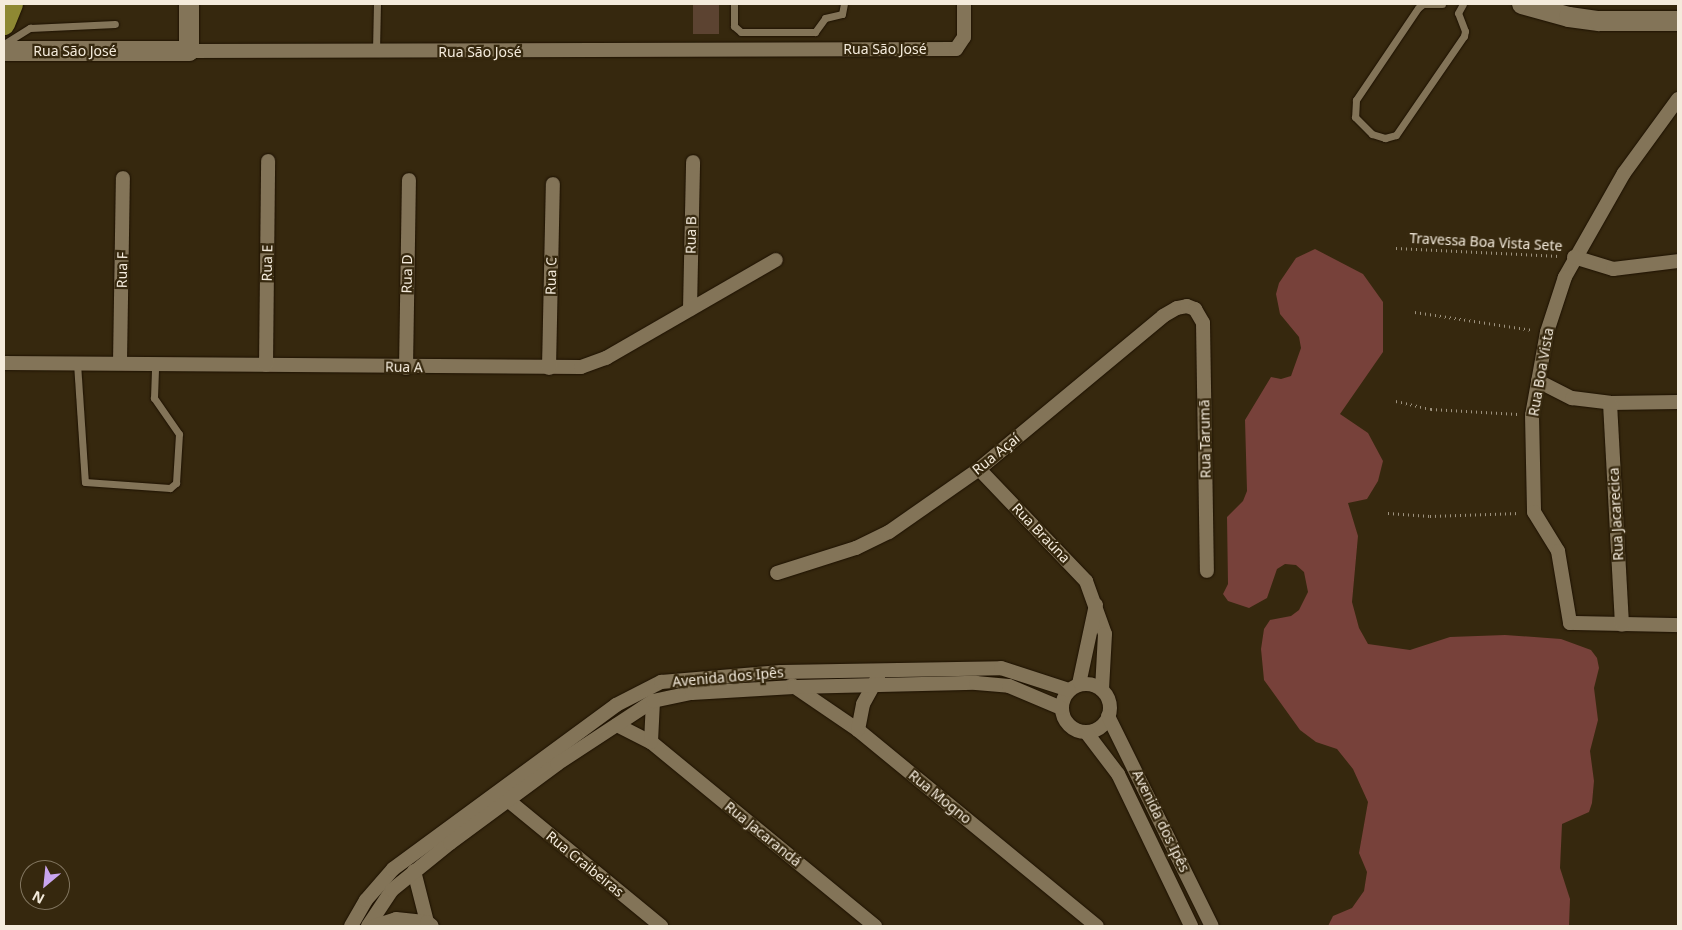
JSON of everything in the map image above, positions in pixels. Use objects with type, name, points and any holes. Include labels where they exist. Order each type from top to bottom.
[{"type":"main road","points":[[4,24],[12,4]]},
{"type":"street","points":[[189,4],[189,51]]},
{"type":"street","name":"Rua São José","points":[[4,51],[376,52],[956,48],[964,37],[964,4]]},
{"type":"street","points":[[1522,4],[1560,15],[1599,21],[1678,21]]},
{"type":"street","name":"Rua Boa Vista","points":[[1534,512],[1532,415],[1547,332],[1558,294],[1574,257],[1624,173],[1678,99]]},
{"type":"street","name":"Rua E","points":[[266,365],[268,161]]},
{"type":"street","name":"Rua B","points":[[690,308],[693,162]]},
{"type":"street","name":"Rua F","points":[[120,362],[123,178]]},
{"type":"street","name":"Rua D","points":[[406,368],[409,180]]},
{"type":"street","name":"Rua C","points":[[549,368],[553,184]]},
{"type":"street","points":[[1574,257],[1613,269],[1678,261]]},
{"type":"street","name":"Rua A","points":[[4,363],[120,362],[406,368],[581,367],[606,358],[776,260]]},
{"type":"street","name":"Rua Açaí","points":[[777,573],[856,548],[889,532],[979,469],[1163,316],[1177,308],[1195,309]]},
{"type":"street","name":"Rua Tarumã","points":[[1195,309],[1203,323],[1207,571]]},
{"type":"street","points":[[1538,381],[1572,398],[1610,403],[1678,402]]},
{"type":"street","name":"Rua Jacarecica","points":[[1610,403],[1622,625]]},
{"type":"street","name":"Rua Braúna","points":[[979,469],[1059,550],[1086,581],[1096,604],[1105,634],[1102,690]]},
{"type":"street","points":[[1534,512],[1558,551],[1570,624],[1678,625]]},
{"type":"street","points":[[1061,708],[1074,687],[1096,604]]},
{"type":"street","name":"Avenida dos Ipês","points":[[351,926],[366,900],[393,869],[623,702],[661,682],[781,672],[1001,668],[1074,687],[1090,684],[1102,690],[1108,698],[1108,716],[1212,926]]},
{"type":"street","points":[[858,730],[863,704],[876,683],[881,670]]},
{"type":"street","name":"Rua Mogno","points":[[781,672],[794,687],[858,730],[1097,926]]},
{"type":"street","name":"Avenida dos Ipês","points":[[368,926],[392,890],[414,871],[557,764],[653,701],[692,693],[794,687],[876,683],[976,683],[1009,686],[1061,708],[1068,725],[1086,732],[1118,774],[1191,926]]},
{"type":"street","points":[[651,742],[653,701]]},
{"type":"street","points":[[1086,732],[1103,725],[1108,716]]},
{"type":"street","name":"Rua Jacarandá","points":[[617,725],[651,742],[876,926]]},
{"type":"street","name":"Rua Craibeiras","points":[[509,801],[661,926]]},
{"type":"street","points":[[375,926],[396,919],[430,924],[414,871]]},
{"type":"lane","points":[[376,52],[377,4]]},
{"type":"lane","points":[[734,4],[734,26],[740,32],[815,32],[825,18],[842,14],[844,4]]},
{"type":"lane","points":[[1442,4],[1420,6],[1356,100],[1355,117],[1372,134],[1385,138],[1396,135],[1465,32],[1458,13],[1463,4]]},
{"type":"lane","points":[[4,44],[30,28],[115,24]]},
{"type":"lane","points":[[77,362],[86,482],[170,488],[176,483],[179,434],[154,398],[155,363]]},
{"type":"path","name":"Travessa Boa Vista Sete","points":[[1396,248],[1574,257]]},
{"type":"path","points":[[1415,312],[1547,332]]},
{"type":"path","points":[[1396,401],[1431,409],[1532,415]]},
{"type":"path","points":[[1388,513],[1430,516],[1534,512]]},
{"type":"shaded area","points":[[1315,249],[1363,274],[1383,302],[1383,352],[1340,414],[1368,433],[1383,461],[1378,481],[1367,499],[1348,503],[1358,536],[1352,602],[1359,628],[1368,644],[1410,650],[1450,637],[1505,635],[1561,639],[1591,650],[1597,658],[1599,668],[1594,688],[1598,720],[1590,751],[1594,781],[1592,803],[1589,812],[1562,824],[1560,868],[1570,899],[1569,926],[1328,926],[1333,916],[1352,908],[1364,891],[1367,872],[1359,853],[1368,802],[1353,769],[1337,749],[1316,742],[1300,730],[1264,680],[1261,649],[1264,629],[1270,620],[1291,616],[1299,610],[1308,592],[1304,572],[1296,565],[1285,564],[1277,569],[1267,598],[1249,608],[1228,601],[1223,594],[1228,584],[1227,517],[1243,501],[1247,491],[1245,420],[1271,377],[1281,379],[1291,376],[1301,348],[1299,337],[1280,314],[1276,294],[1279,283],[1296,258]]},
{"type":"building","points":[[693,4],[719,4],[719,34],[693,34]]}]
